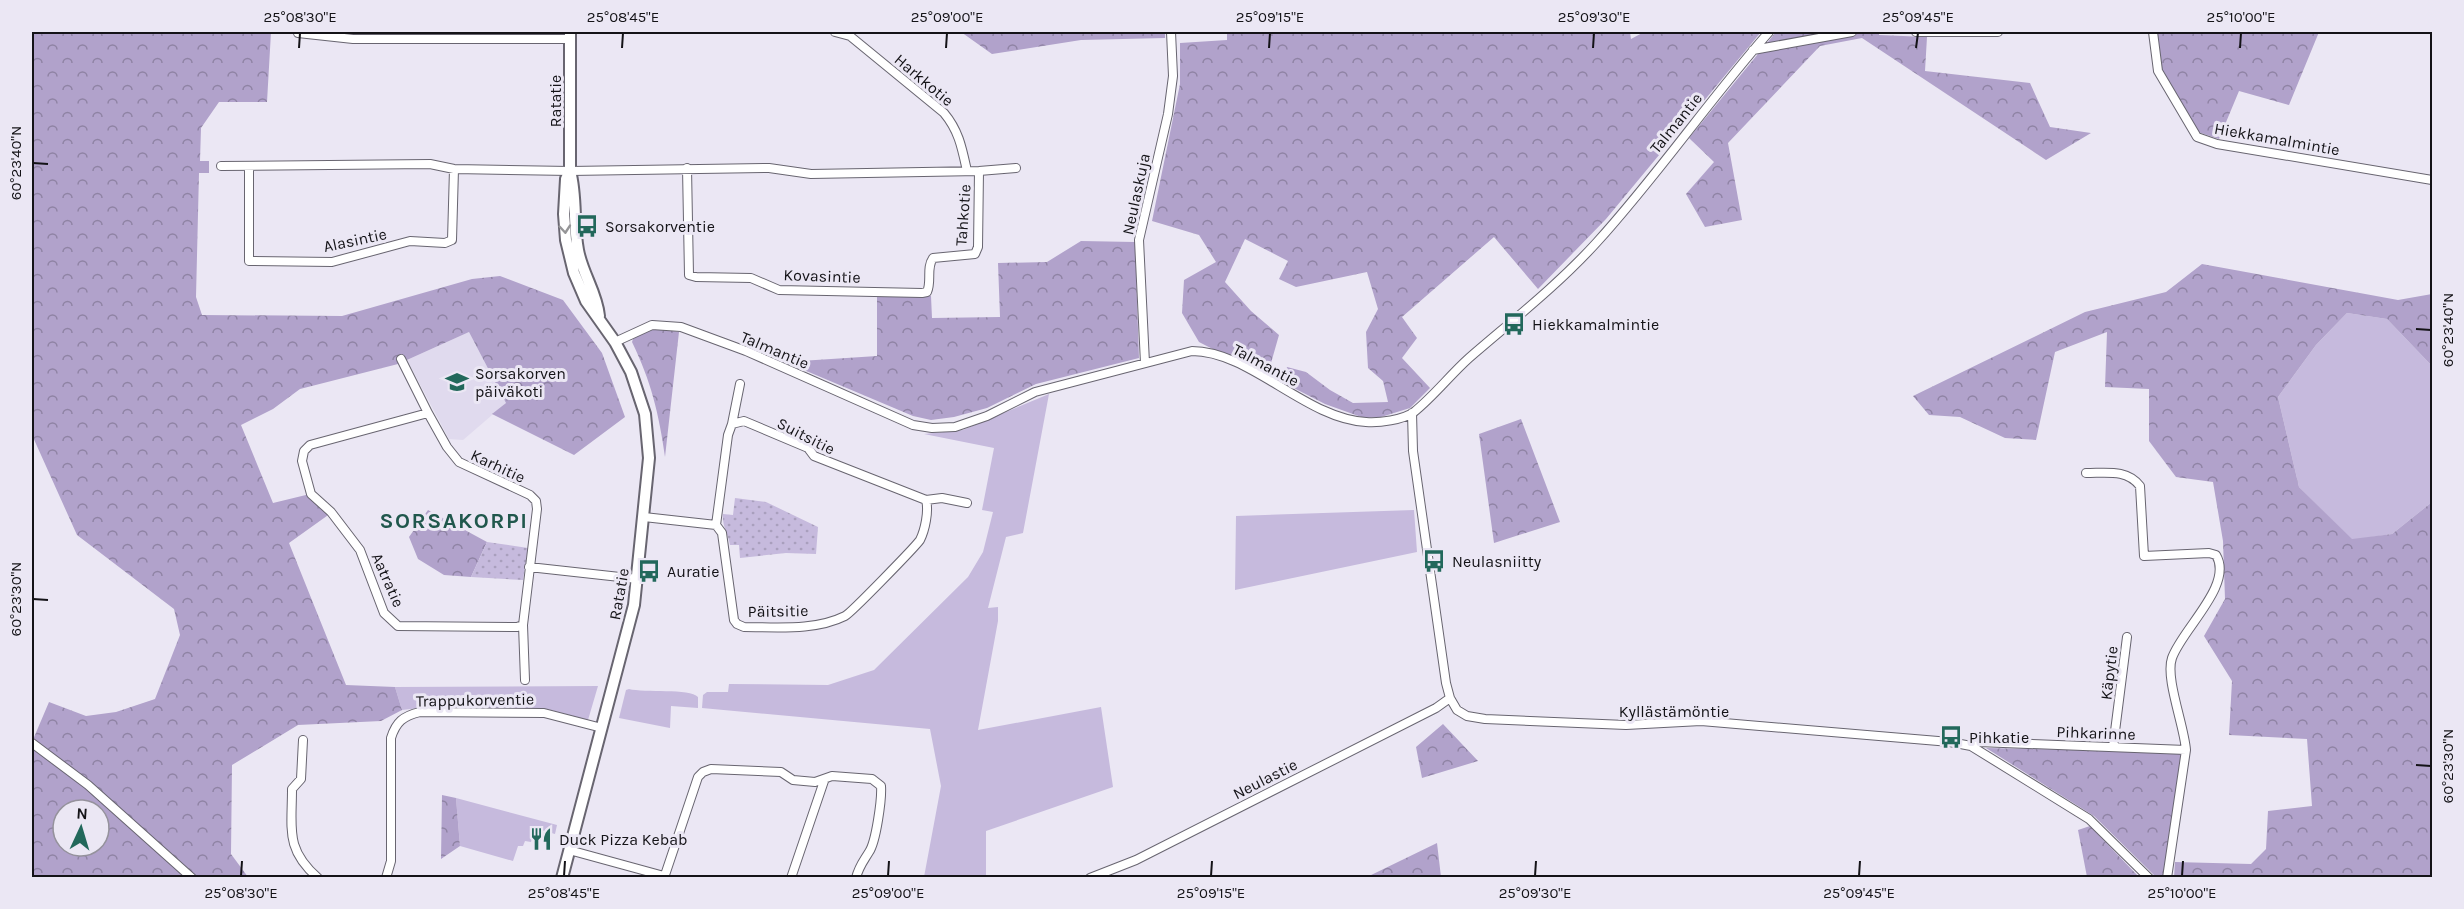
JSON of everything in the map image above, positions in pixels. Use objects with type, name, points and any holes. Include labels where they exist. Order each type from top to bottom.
[{"type":"street","name":"Harkkotie","points":[[835,32],[850,36],[944,113],[955,126],[967,171]]},
{"type":"street","name":"Neulaskuja","points":[[1145,363],[1139,240],[1168,114],[1173,76],[1171,32]]},
{"type":"street","name":"Talmantie","points":[[615,342],[652,325],[681,327],[746,351],[913,425],[932,428],[955,427],[987,416],[1035,392],[1192,351],[1204,351],[1234,361],[1302,400],[1350,420],[1381,422],[1413,413],[1455,370],[1564,276],[1597,242],[1769,32]]},
{"type":"street","points":[[1752,50],[1852,32]]},
{"type":"street","points":[[1916,32],[1998,32]]},
{"type":"street","name":"Hiekkamalmintie","points":[[2153,32],[2158,71],[2197,137],[2217,144],[2433,180]]},
{"type":"street","points":[[298,33],[353,39],[570,35]]},
{"type":"street","name":"Ratatie","points":[[562,878],[634,605],[649,458],[645,414],[631,372],[615,342],[586,301],[568,252],[564,214],[566,179],[570,171],[570,35]]},
{"type":"street","points":[[221,166],[350,166],[361,163],[430,164],[454,169],[570,171],[769,168],[811,174],[979,171],[1016,168]]},
{"type":"street","name":"Alasintie","points":[[249,167],[249,261],[332,262],[410,241],[445,243],[452,240],[454,169]]},
{"type":"street","name":"Kovasintie","points":[[687,168],[689,275],[751,278],[779,290],[927,292]]},
{"type":"street","name":"Tahkotie","points":[[927,292],[929,263],[933,258],[975,254],[978,247],[979,171]]},
{"type":"street","points":[[401,359],[428,413]]},
{"type":"street","points":[[644,517],[716,525],[728,435],[740,384]]},
{"type":"street","name":"Aatratie","points":[[428,413],[310,445],[304,451],[302,460],[311,494],[331,512],[360,550],[384,613],[398,626],[517,627],[523,625]]},
{"type":"street","name":"Karhitie","points":[[428,413],[447,447],[459,462],[530,495],[536,501],[529,567]]},
{"type":"street","points":[[1413,413],[1413,451],[1450,698]]},
{"type":"street","name":"Suitsitie","points":[[732,424],[744,420],[808,448],[814,456],[926,500],[942,498],[967,503]]},
{"type":"street","points":[[2086,473],[2128,475],[2140,486],[2144,556],[2209,553],[2216,555],[2220,561],[2221,570],[2216,588],[2176,648],[2170,667],[2185,734],[2186,750],[2167,878]]},
{"type":"street","name":"Päitsitie","points":[[716,525],[722,533],[734,620],[737,624],[744,627],[793,627],[819,624],[847,616],[920,540],[928,508],[926,500]]},
{"type":"street","points":[[525,680],[523,625],[529,567],[638,579]]},
{"type":"street","name":"Käpytie","points":[[2113,747],[2127,638]]},
{"type":"street","name":"Kyllästämöntie","points":[[1450,698],[1457,710],[1467,716],[1485,718],[1626,725],[1701,721],[1950,742],[1971,746],[2089,819],[2149,878]]},
{"type":"street","name":"Neulastie","points":[[1090,878],[1136,860],[1426,713],[1450,698]]},
{"type":"street","name":"Trappukorventie","points":[[386,878],[391,861],[391,738],[396,724],[407,715],[420,712],[544,713],[602,728]]},
{"type":"street","points":[[303,740],[301,779],[292,789],[292,840],[302,863],[318,878]]},
{"type":"street","name":"Pihkarinne","points":[[1971,746],[1979,742],[2186,750]]},
{"type":"street","points":[[32,743],[88,785],[192,878]]},
{"type":"street","points":[[569,850],[664,877],[698,777],[703,772],[711,769],[781,772],[793,780],[815,782],[832,776],[872,779],[881,786],[882,797],[871,851],[858,867],[856,878]]},
{"type":"street","points":[[791,878],[824,780]]},
{"type":"shaded area","points":[[2347,313],[2387,319],[2432,366],[2432,502],[2392,534],[2352,540],[2299,487],[2278,397],[2316,345]]},
{"type":"shaded area","name":"Sorsakorven päiväkoti","points":[[469,332],[506,403],[463,440],[449,439],[407,360]]},
{"type":"shaded area","points":[[1049,394],[1023,533],[1006,537],[988,608],[998,607],[998,621],[978,730],[1101,707],[1113,787],[986,831],[986,877],[924,877],[941,786],[930,729],[702,708],[703,695],[707,692],[728,692],[729,684],[828,685],[874,670],[968,577],[983,552],[993,512],[982,510],[994,448],[924,434],[963,430]]},
{"type":"shaded area","points":[[735,498],[766,502],[818,527],[816,554],[786,553],[740,558],[739,545],[730,545],[723,519],[723,514],[733,515]]},
{"type":"shaded area","points":[[1414,510],[1417,552],[1235,590],[1236,516]]},
{"type":"shaded area","points":[[487,542],[528,548],[523,580],[471,577]]},
{"type":"shaded area","points":[[598,686],[588,720],[547,709],[419,708],[402,710],[395,687]]},
{"type":"shaded area","points":[[626,690],[693,694],[698,697],[698,708],[671,706],[670,728],[619,718]]},
{"type":"shaded area","points":[[456,798],[557,825],[555,834],[534,828],[531,842],[525,841],[523,846],[518,846],[513,861],[460,846]]},
{"type":"green space","points":[[32,32],[271,32],[267,102],[219,102],[201,128],[200,161],[209,161],[209,173],[199,173],[196,297],[202,315],[342,316],[472,279],[500,276],[563,300],[602,353],[625,417],[574,455],[492,414],[506,403],[469,332],[398,364],[300,389],[273,409],[241,425],[273,503],[310,494],[331,513],[289,543],[346,685],[395,687],[402,710],[381,721],[298,725],[232,765],[231,854],[248,877],[32,877],[32,742],[49,702],[86,716],[116,712],[155,699],[180,635],[174,609],[77,535],[32,435]]},
{"type":"green space","points":[[961,32],[1165,32],[1165,38],[1081,40],[992,54]]},
{"type":"green space","points":[[1227,32],[1630,32],[1631,39],[1644,32],[1761,32],[1606,219],[1538,289],[1494,237],[1402,317],[1417,338],[1402,358],[1430,388],[1410,408],[1381,417],[1364,418],[1325,404],[1282,382],[1287,367],[1306,372],[1330,390],[1353,403],[1388,402],[1383,381],[1368,368],[1366,332],[1378,309],[1367,272],[1296,287],[1279,279],[1288,261],[1245,239],[1225,282],[1251,311],[1279,335],[1267,377],[1199,342],[1182,313],[1184,280],[1216,262],[1199,235],[1152,221],[1180,84],[1180,43],[1227,40]]},
{"type":"green space","points":[[1776,32],[1879,32],[1879,35],[1927,37],[1925,71],[2030,83],[2050,127],[2091,133],[2046,160],[1862,38],[1820,46],[1728,143],[1742,220],[1705,227],[1686,194],[1714,162],[1689,138]]},
{"type":"green space","points":[[2157,32],[2319,32],[2289,105],[2239,91],[2219,139],[2198,132],[2161,70]]},
{"type":"green space","points":[[1081,241],[1135,242],[1139,358],[1036,384],[987,408],[954,417],[931,420],[913,416],[785,362],[877,356],[877,297],[931,296],[932,318],[1000,317],[998,263],[1047,262]]},
{"type":"green space","points":[[2202,264],[2398,300],[2432,294],[2432,366],[2387,319],[2347,313],[2316,345],[2278,397],[2299,487],[2352,539],[2392,534],[2432,502],[2432,877],[2174,877],[2175,862],[2251,864],[2266,849],[2268,811],[2312,806],[2307,739],[2229,735],[2232,681],[2204,636],[2225,599],[2223,541],[2213,482],[2176,477],[2149,441],[2149,389],[2105,387],[2107,332],[2055,352],[2036,440],[2005,438],[1960,417],[1929,415],[1913,396],[2085,312],[2166,292]]},
{"type":"green space","points":[[648,330],[679,332],[665,457],[653,398],[632,342]]},
{"type":"green space","points":[[1521,419],[1560,522],[1494,543],[1479,434]]},
{"type":"green space","points":[[428,510],[487,542],[471,577],[444,575],[418,559],[409,537]]},
{"type":"green space","points":[[1443,724],[1478,761],[1422,778],[1416,747]]},
{"type":"green space","points":[[1986,748],[2183,752],[2163,877],[2156,877],[2094,816]]},
{"type":"green space","points":[[442,795],[456,798],[460,846],[441,859]]},
{"type":"green space","points":[[2090,826],[2139,877],[2087,877],[2078,830]]},
{"type":"green space","points":[[1437,843],[1441,877],[1367,877]]},
{"type":"place","name":"Sorsakorventie","points":[[587,226]]},
{"type":"place","name":"Hiekkamalmintie","points":[[1514,324]]},
{"type":"place","name":"Sorsakorven päiväkoti","points":[[457,382]]},
{"type":"place","name":"Neulasniitty","points":[[1434,561]]},
{"type":"place","name":"Auratie","points":[[649,571]]},
{"type":"place","name":"Pihkatie","points":[[1951,737]]},
{"type":"place","name":"Duck Pizza Kebab","points":[[541,839]]},
{"type":"district","name":"SORSAKORPI","points":[[454,521]]}]
